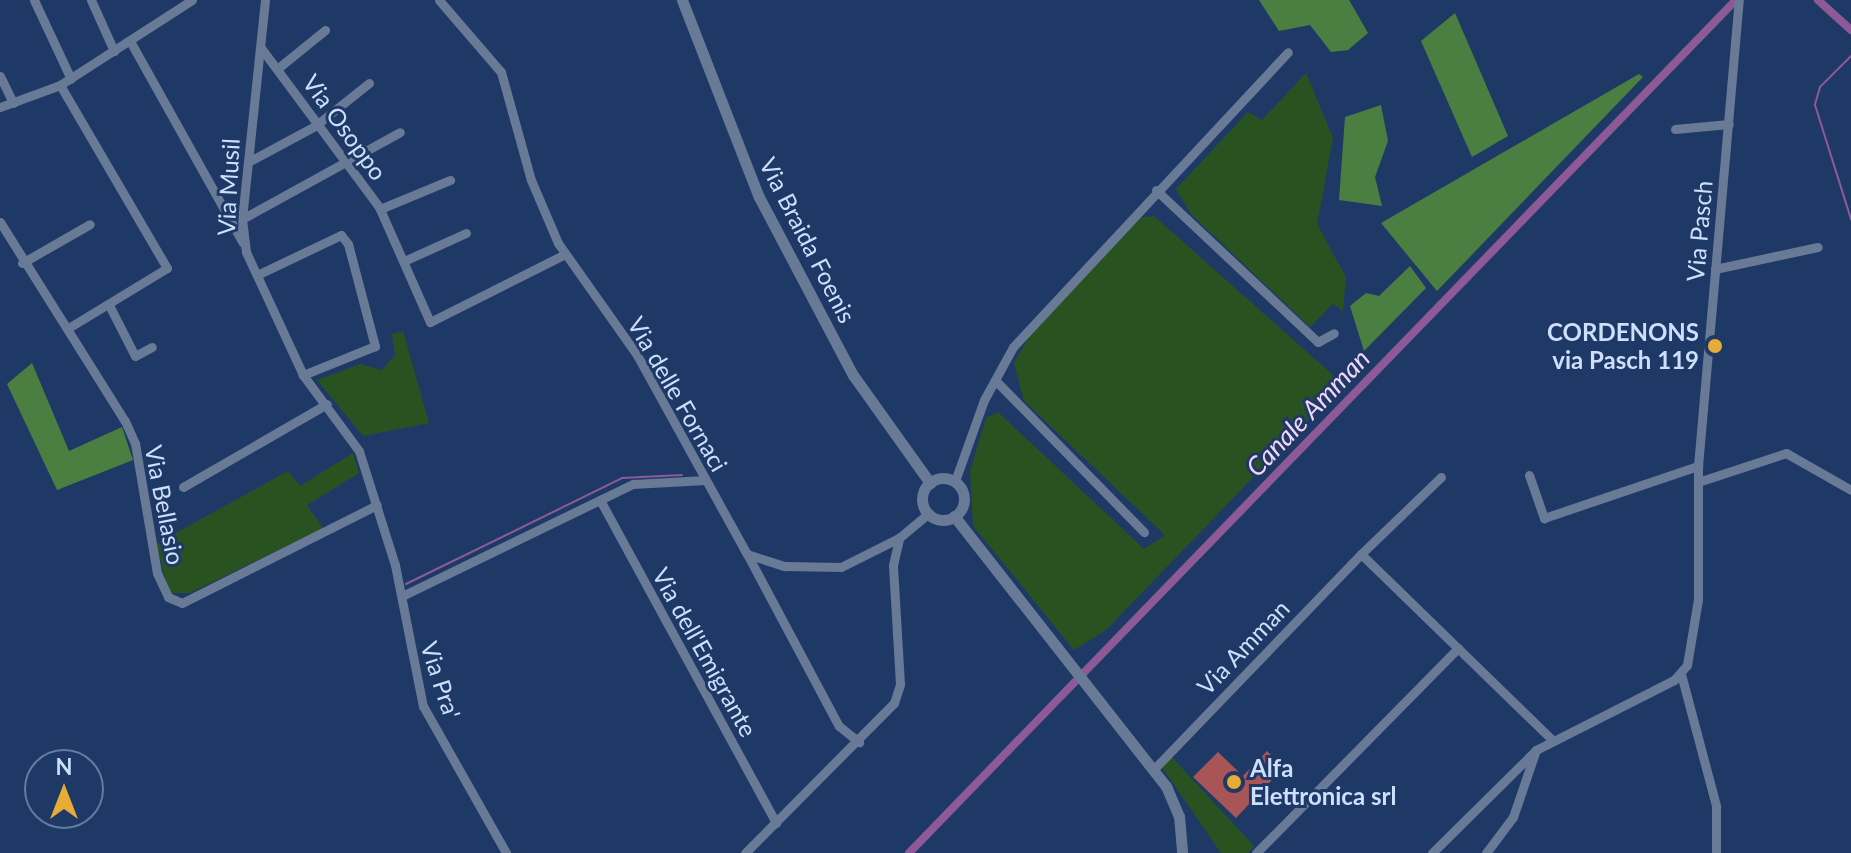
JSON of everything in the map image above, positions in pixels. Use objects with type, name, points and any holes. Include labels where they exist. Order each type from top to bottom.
[{"type":"street","points":[[34,0],[71,79]]},
{"type":"street","points":[[91,0],[114,51]]},
{"type":"street","name":"Via Musil","points":[[265,0],[242,219],[243,243],[303,375],[353,438],[377,505]]},
{"type":"street","name":"Via delle Fornaci","points":[[439,0],[501,72],[531,180],[565,254],[637,355],[839,726],[859,742]]},
{"type":"street","name":"Via Braida Foenis","points":[[682,0],[759,197],[853,375],[930,483]]},
{"type":"street","name":"Via Pasch","points":[[1681,674],[1698,599],[1698,466],[1739,0]]},
{"type":"street","points":[[0,107],[71,79],[185,2]]},
{"type":"street","name":"Via Osoppo","points":[[277,69],[325,30]]},
{"type":"street","points":[[130,41],[243,243]]},
{"type":"street","name":"Via Osoppo","points":[[261,48],[380,209],[430,322],[565,254]]},
{"type":"street","points":[[955,481],[995,380],[1013,347],[1156,190],[1288,52]]},
{"type":"street","points":[[0,76],[13,103]]},
{"type":"street","points":[[248,162],[318,124],[369,83]]},
{"type":"street","points":[[60,85],[167,268],[70,327]]},
{"type":"street","points":[[1675,129],[1729,124]]},
{"type":"street","points":[[242,219],[349,165],[400,132]]},
{"type":"street","name":"Via Osoppo","points":[[380,209],[450,180]]},
{"type":"street","points":[[1156,190],[1318,342],[1334,333]]},
{"type":"street","name":"Via Bellasio","points":[[0,222],[22,263],[70,327],[135,443],[157,573],[168,597],[182,603],[251,572],[377,505]]},
{"type":"street","points":[[22,263],[90,224]]},
{"type":"street","points":[[404,261],[466,233]]},
{"type":"street","points":[[257,275],[341,235],[348,244],[375,346],[303,375]]},
{"type":"street","points":[[1715,269],[1818,247]]},
{"type":"street","points":[[109,305],[135,356],[152,347]]},
{"type":"street","points":[[995,380],[1144,532]]},
{"type":"street","points":[[183,487],[327,404]]},
{"type":"street","points":[[1698,482],[1786,453],[1851,490]]},
{"type":"street","points":[[1529,475],[1544,518],[1698,466]]},
{"type":"street","name":"Via Amman","points":[[1154,769],[1361,554],[1441,477]]},
{"type":"street","points":[[402,596],[633,484],[705,480]]},
{"type":"street","points":[[929,513],[923,495],[930,483],[955,481]]},
{"type":"street","points":[[954,516],[964,497],[955,481]]},
{"type":"street","name":"Via dell'Emigrante","points":[[600,500],[776,823]]},
{"type":"street","name":"Via Pra'","points":[[377,505],[402,596],[423,706],[506,853]]},
{"type":"street","points":[[747,554],[785,566],[841,567],[899,538],[929,513],[954,516],[1154,769],[1178,810],[1182,853]]},
{"type":"street","points":[[745,853],[859,742],[894,703],[900,684],[893,565],[899,538]]},
{"type":"street","points":[[1361,554],[1552,740]]},
{"type":"street","points":[[1256,853],[1458,648]]},
{"type":"street","points":[[1432,853],[1536,750],[1681,674],[1716,806],[1716,853]]},
{"type":"street","points":[[1486,853],[1513,817],[1536,750]]},
{"type":"green space","points":[[1259,0],[1349,0],[1368,33],[1348,50],[1331,52],[1310,25],[1279,31]]},
{"type":"green space","points":[[1455,13],[1508,136],[1472,157],[1421,41]]},
{"type":"green space","points":[[1306,73],[1333,138],[1317,224],[1346,277],[1343,311],[1333,304],[1310,327],[1191,214],[1176,189],[1248,112],[1262,120]]},
{"type":"green space","points":[[1639,74],[1643,77],[1437,291],[1381,223]]},
{"type":"green space","points":[[1381,105],[1388,141],[1375,177],[1382,206],[1339,200],[1345,117]]},
{"type":"green space","points":[[1154,216],[1343,384],[1106,630],[1074,650],[973,526],[970,471],[986,418],[998,412],[1144,549],[1165,535],[1024,401],[1014,363],[1040,317],[1138,218]]},
{"type":"green space","points":[[1410,266],[1426,288],[1364,351],[1350,306],[1366,293],[1379,296]]},
{"type":"green space","points":[[403,331],[429,423],[363,436],[317,380],[360,364],[382,370],[395,355],[392,334]]},
{"type":"green space","points":[[32,363],[69,451],[122,427],[133,460],[57,490],[7,384]]},
{"type":"green space","points":[[353,453],[359,473],[307,505],[323,528],[190,593],[169,593],[156,544],[288,471],[300,486]]},
{"type":"green space","points":[[1170,755],[1254,846],[1248,853],[1221,853],[1161,766]]},
{"type":"building","name":"Alfa Elettronica srl","points":[[1267,751],[1284,767],[1236,818],[1193,777],[1218,752],[1243,776]]},
{"type":"waterway","name":"Canale Amman","points":[[909,853],[1736,0]]},
{"type":"waterway","name":"Canale Amman","points":[[1818,0],[1851,30]]},
{"type":"waterway","points":[[1851,56],[1820,87],[1815,105],[1851,219]]},
{"type":"waterway","points":[[406,584],[622,478],[682,475]]},
{"type":"place","name":"CORDENONS via Pasch 119","points":[[1715,346]]},
{"type":"place","name":"Alfa Elettronica srl","points":[[1234,782]]}]
